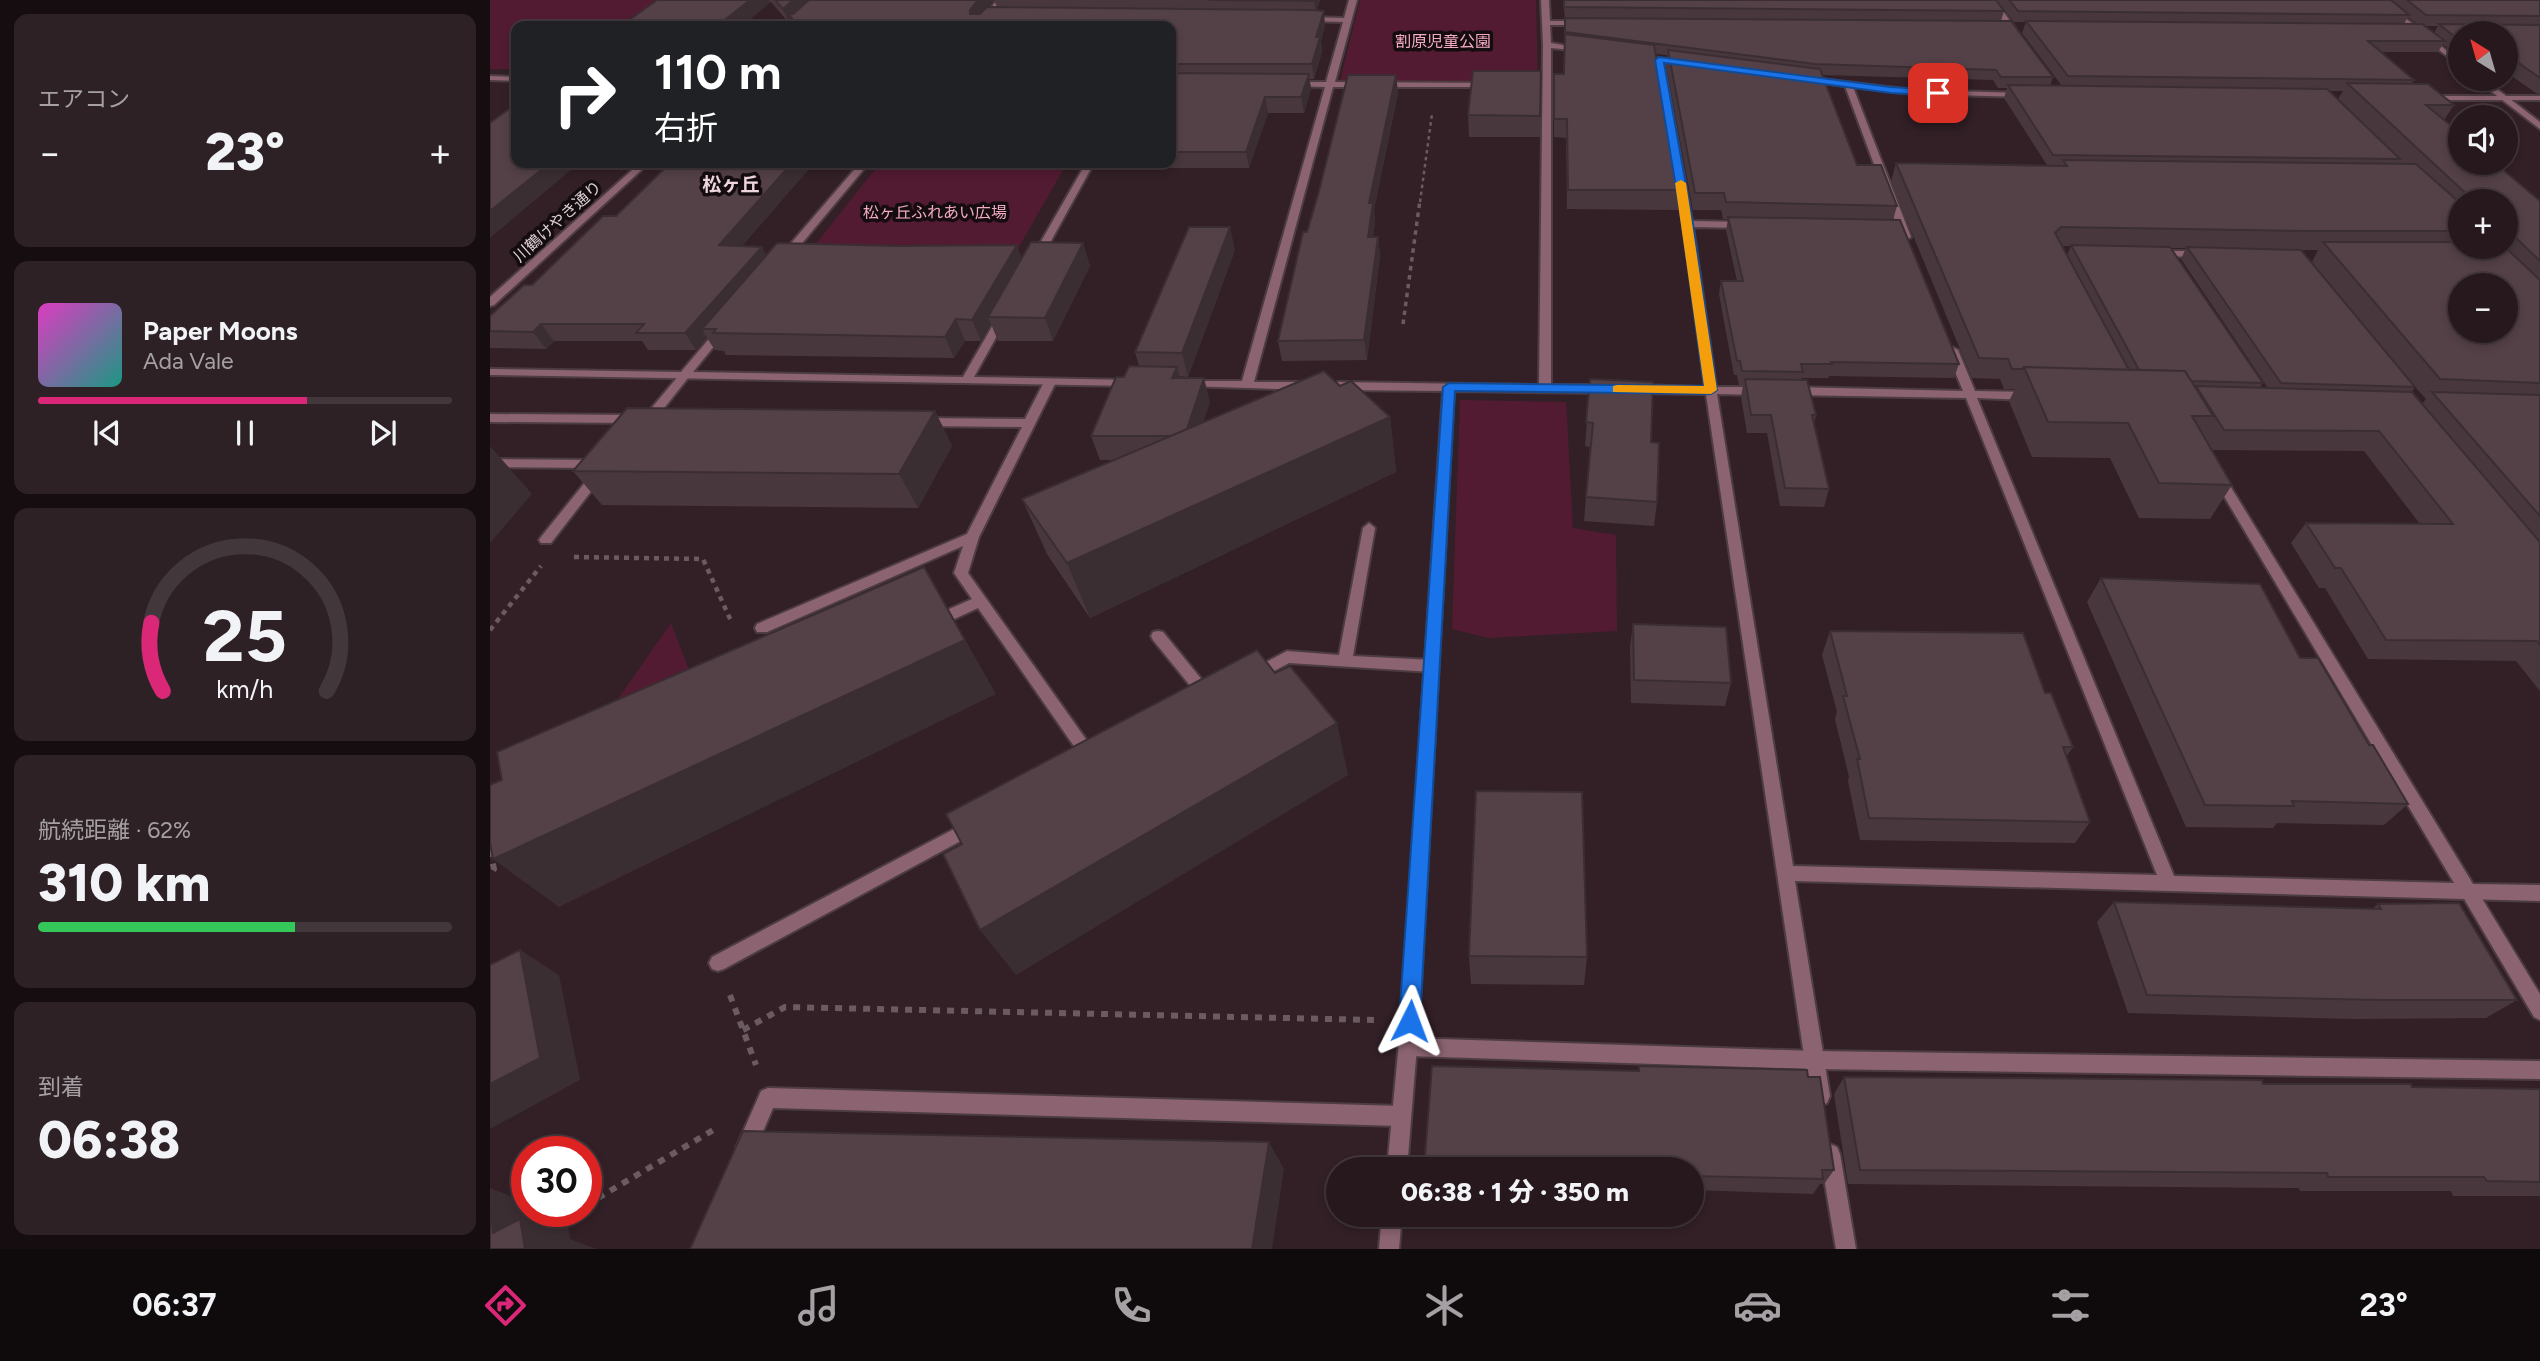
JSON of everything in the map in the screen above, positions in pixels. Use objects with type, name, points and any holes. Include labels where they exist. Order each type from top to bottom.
[{"type":"street","points":[[985,21],[1001,0]]},
{"type":"street","points":[[1247,385],[1308,172],[1328,84],[1353,0]]},
{"type":"street","points":[[1545,0],[1545,388]]},
{"type":"street","points":[[1991,0],[2025,47]]},
{"type":"street","points":[[2377,0],[2448,55]]},
{"type":"street","points":[[989,17],[1001,17]]},
{"type":"street","points":[[1297,19],[1349,20]]},
{"type":"street","points":[[1546,23],[1587,23]]},
{"type":"street","points":[[1997,27],[2024,27]]},
{"type":"street","points":[[2403,30],[2430,31]]},
{"type":"street","points":[[1547,45],[1597,51]]},
{"type":"street","points":[[1659,60],[1688,224],[1711,390],[1824,1114]]},
{"type":"street","points":[[490,78],[511,79]]},
{"type":"street","points":[[1794,78],[1913,92],[2034,95]]},
{"type":"street","points":[[1276,84],[1505,86]]},
{"type":"street","points":[[1848,85],[1886,171],[1896,228],[1913,253]]},
{"type":"street","points":[[1532,86],[1546,86]]},
{"type":"street","points":[[2495,91],[2540,126]]},
{"type":"street","points":[[2422,98],[2540,98]]},
{"type":"street","name":"川鶴けやき通り","points":[[490,303],[639,168]]},
{"type":"street","points":[[777,266],[861,168]]},
{"type":"street","points":[[1028,271],[1087,168]]},
{"type":"street","points":[[1688,224],[1755,225]]},
{"type":"street","points":[[2144,253],[2172,258],[2221,255]]},
{"type":"street","points":[[967,380],[1008,308]]},
{"type":"street","points":[[649,419],[733,318]]},
{"type":"street","points":[[1948,341],[2169,884]]},
{"type":"street","points":[[490,372],[1142,383]]},
{"type":"street","points":[[1050,382],[972,537],[961,573],[1093,761]]},
{"type":"street","points":[[1181,384],[1314,386]]},
{"type":"street","points":[[1328,386],[1765,391]]},
{"type":"street","points":[[1397,1157],[1410,1021],[1449,387]]},
{"type":"street","points":[[1779,391],[2037,396]]},
{"type":"street","points":[[490,418],[663,420]]},
{"type":"street","points":[[907,422],[1029,423]]},
{"type":"street","points":[[2209,460],[2540,1011]]},
{"type":"street","points":[[490,463],[606,464],[545,540]]},
{"type":"street","points":[[1345,661],[1368,528]]},
{"type":"street","points":[[762,628],[972,537]]},
{"type":"street","points":[[918,629],[981,601]]},
{"type":"street","points":[[1158,636],[1208,699]]},
{"type":"street","points":[[1242,681],[1287,657],[1432,666]]},
{"type":"street","points":[[718,963],[984,820]]},
{"type":"street","points":[[1786,873],[2540,893]]},
{"type":"street","points":[[1408,1047],[1814,1060],[2538,1074]]},
{"type":"street","points":[[740,1161],[768,1098],[1401,1116]]},
{"type":"street","points":[[1828,1141],[1846,1249]]},
{"type":"street","points":[[1389,1249],[1391,1227]]},
{"type":"path","points":[[1403,324],[1436,85]]},
{"type":"path","points":[[490,630],[548,557],[545,540]]},
{"type":"path","points":[[548,557],[703,559],[732,622]]},
{"type":"path","points":[[490,850],[494,869],[490,875]]},
{"type":"path","points":[[602,1196],[768,1098],[718,963]]},
{"type":"path","points":[[743,1030],[785,1007],[1410,1021]]},
{"type":"green space","points":[[490,0],[657,0],[628,21],[511,21],[511,69],[490,69]]},
{"type":"green space","name":"割原児童公園","points":[[1360,0],[1536,0],[1538,83],[1340,81]]},
{"type":"green space","name":"松ヶ丘ふれあい広場","points":[[876,168],[1064,168],[1011,261],[803,260]]},
{"type":"green space","points":[[1460,400],[1566,402],[1573,528],[1616,535],[1617,631],[1488,638],[1452,629]]},
{"type":"green space","points":[[671,623],[694,683],[599,726]]},
{"type":"building","points":[[657,0],[750,0],[723,21],[628,21]]},
{"type":"building","points":[[775,0],[793,0],[783,9]]},
{"type":"building","points":[[809,0],[978,0],[970,14],[980,14],[987,7],[1324,11],[1312,64],[1176,64],[1176,21],[794,21],[788,14],[793,14]]},
{"type":"building","points":[[1209,0],[1314,0],[1314,1]]},
{"type":"building","points":[[1564,0],[1996,0],[2004,11],[1564,7]]},
{"type":"building","points":[[2009,0],[2391,0],[2409,15],[2018,11]]},
{"type":"building","points":[[2407,0],[2540,0],[2540,16],[2426,15]]},
{"type":"building","points":[[1565,18],[2011,21],[2053,77],[2001,77],[1996,70],[1815,64],[1565,32]]},
{"type":"building","points":[[2026,21],[2422,24],[2445,41],[2368,41],[2414,80],[2068,76]]},
{"type":"building","points":[[2439,24],[2448,24],[2448,31]]},
{"type":"building","points":[[2518,25],[2540,25],[2540,78],[2518,62]]},
{"type":"building","points":[[1565,34],[1654,45],[1680,190],[1568,190],[1567,119],[1554,119],[1554,74],[1564,74]]},
{"type":"building","points":[[1668,50],[1820,69],[1857,165],[1881,165],[1897,206],[1726,202],[1724,193],[1695,193]]},
{"type":"building","points":[[1473,71],[1541,71],[1540,116],[1468,115]]},
{"type":"building","points":[[1176,73],[1309,74],[1301,97],[1265,97],[1246,152],[1176,152]]},
{"type":"building","points":[[1348,75],[1396,75],[1369,203],[1373,203],[1368,237],[1378,237],[1364,340],[1278,341],[1303,232],[1307,232],[1318,195]]},
{"type":"building","points":[[2347,83],[2428,84],[2454,105],[2426,105],[2448,123],[2448,175],[2509,175],[2540,201],[2540,261],[2518,240],[2518,189],[2461,189]]},
{"type":"building","points":[[2008,85],[2327,89],[2400,159],[2053,155]]},
{"type":"building","points":[[511,108],[511,168],[544,168],[490,211],[490,123]]},
{"type":"building","points":[[2063,160],[2416,164],[2448,192],[2448,231],[2061,227],[2055,233],[2129,370],[2024,367],[2012,369],[2008,359],[1979,358],[1896,163],[2067,166]]},
{"type":"building","points":[[665,168],[788,168],[719,245],[762,247],[685,333],[636,333],[644,324],[541,324],[533,332],[490,331],[490,316],[524,285],[532,285],[603,216],[616,216]]},
{"type":"building","points":[[1728,217],[1900,220],[1959,364],[1831,362],[1832,364],[1801,364],[1803,372],[1742,371],[1740,361],[1737,361],[1721,281],[1743,281]]},
{"type":"building","points":[[1189,227],[1230,227],[1182,353],[1135,352]]},
{"type":"building","points":[[1031,242],[1083,243],[1045,318],[988,317]]},
{"type":"building","points":[[2323,242],[2448,242],[2448,259],[2518,259],[2540,280],[2540,383],[2440,379]]},
{"type":"building","points":[[777,243],[1017,245],[972,320],[956,319],[945,337],[713,333],[716,329],[702,329]]},
{"type":"building","points":[[2071,245],[2170,247],[2263,383],[2191,381],[2185,371],[2139,370]]},
{"type":"building","points":[[2187,247],[2301,250],[2415,387],[2281,383]]},
{"type":"building","points":[[1129,366],[1177,367],[1172,378],[1204,378],[1187,429],[1171,436],[1091,436],[1116,377],[1124,377]]},
{"type":"building","points":[[2024,367],[2185,371],[2213,416],[2192,416],[2232,485],[2159,483],[2128,423],[2048,422]]},
{"type":"building","points":[[1324,371],[1340,386],[1351,381],[1390,417],[1067,563],[1022,499]]},
{"type":"building","points":[[1590,379],[1653,382],[1651,442],[1659,443],[1657,502],[1586,497],[1593,423],[1586,422]]},
{"type":"building","points":[[1745,379],[1807,380],[1829,489],[1785,488],[1771,415],[1751,415]]},
{"type":"building","points":[[2196,386],[2412,392],[2540,542],[2540,645],[2537,641],[2386,640],[2341,568],[2335,568],[2306,523],[2453,524],[2379,431],[2224,430]]},
{"type":"building","points":[[2432,392],[2540,395],[2540,516]]},
{"type":"building","points":[[627,408],[935,411],[899,474],[573,471]]},
{"type":"building","points":[[924,567],[965,640],[493,859],[490,842],[490,785],[502,780],[497,752]]},
{"type":"building","points":[[2101,578],[2260,584],[2300,658],[2318,658],[2369,745],[2373,745],[2408,804],[2292,801],[2294,806],[2205,805]]},
{"type":"building","points":[[1633,624],[1726,627],[1731,683],[1634,680]]},
{"type":"building","points":[[1830,631],[2023,633],[2045,693],[2051,693],[2073,747],[2063,747],[2090,822],[1869,818],[1857,759],[1860,759],[1843,696],[1847,696]]},
{"type":"building","points":[[1257,650],[1275,673],[1290,666],[1337,723],[980,930],[943,854],[962,844],[946,814]]},
{"type":"building","points":[[1476,791],[1582,792],[1587,957],[1469,956]]},
{"type":"building","points":[[2114,902],[2381,909],[2378,904],[2459,903],[2517,1000],[2147,995]]},
{"type":"building","points":[[520,950],[540,1058],[490,1084],[490,965]]},
{"type":"building","points":[[1432,1066],[1639,1071],[1639,1066],[1807,1070],[1808,1077],[1820,1077],[1834,1170],[1822,1170],[1823,1179],[1704,1176],[1704,1157],[1425,1157]]},
{"type":"building","points":[[1844,1077],[2262,1080],[2263,1084],[2411,1084],[2412,1087],[2540,1089],[2540,1182],[2487,1181],[2484,1177],[2328,1177],[2327,1173],[1860,1170]]},
{"type":"building","points":[[743,1131],[1269,1142],[1252,1249],[690,1249]]},
{"type":"building","points":[[490,1209],[493,1233],[511,1224],[511,1227],[521,1227],[525,1249],[490,1249]]},
{"type":"slow traffic","points":[[1617,389],[1711,390],[1681,183]]},
{"type":"district","name":"松ヶ丘","points":[[731,184]]},
{"type":"route","points":[[1410,1021],[1449,387],[1711,390],[1688,224],[1659,60],[1891,90],[1938,93]]}]
